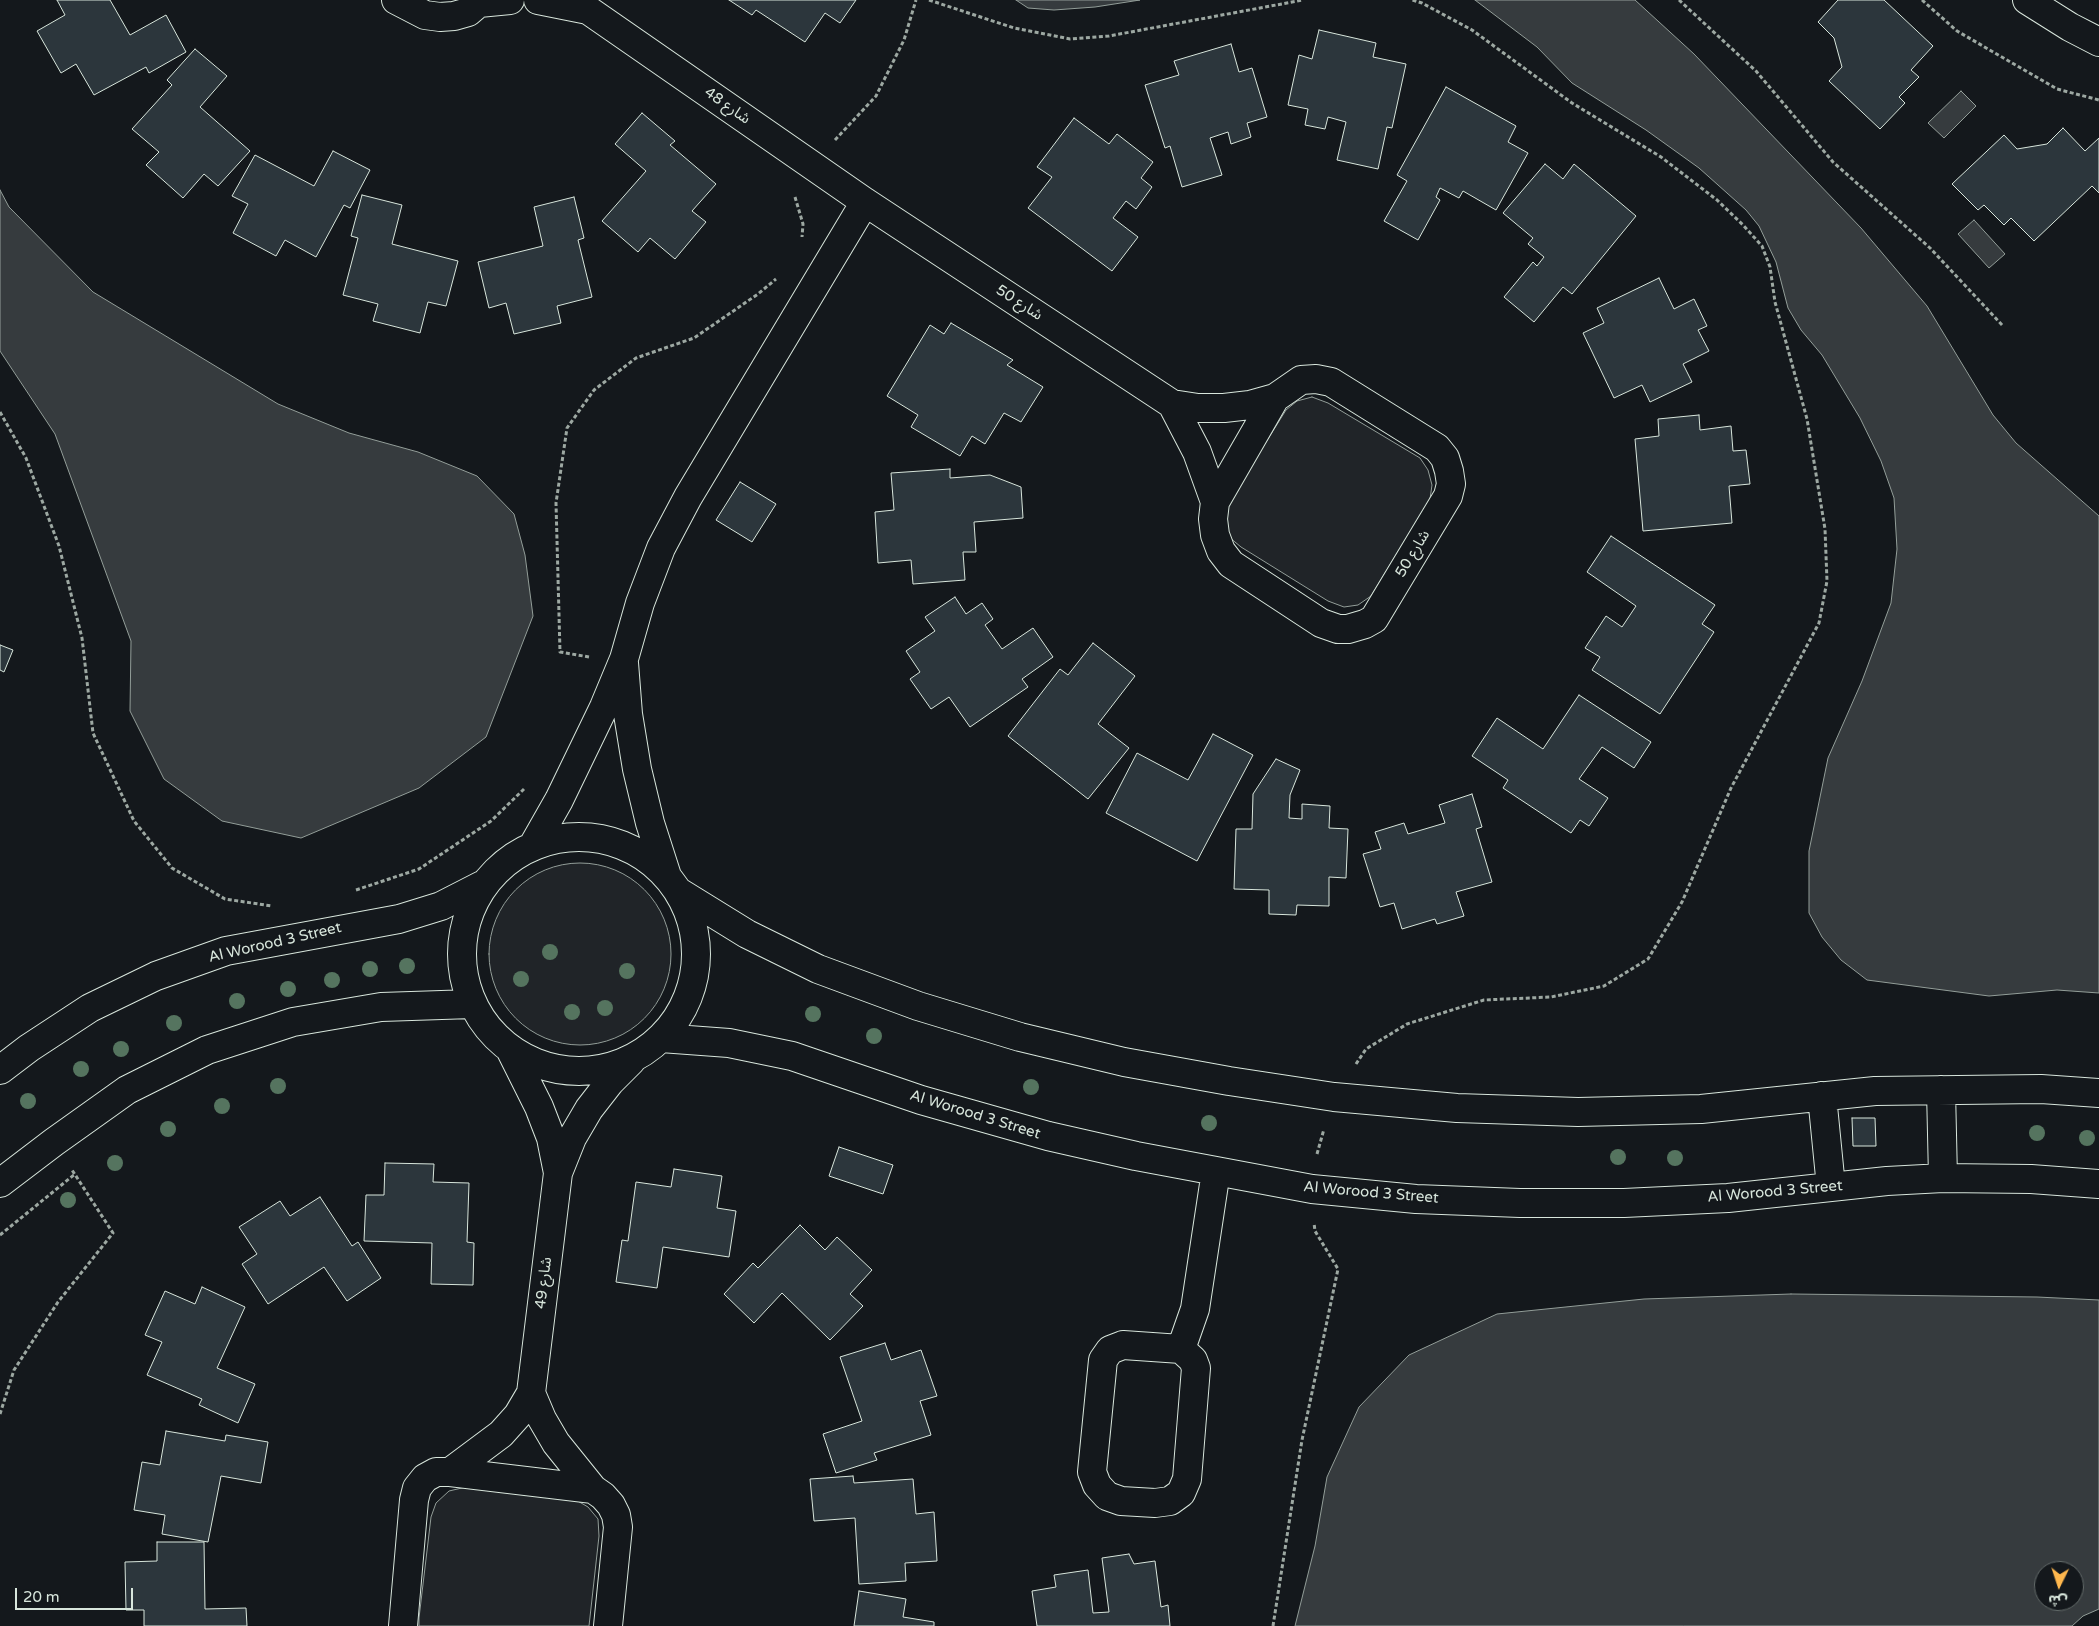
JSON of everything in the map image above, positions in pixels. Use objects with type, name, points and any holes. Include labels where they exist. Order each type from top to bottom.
[{"type":"street","points":[[396,0],[425,14],[440,17],[468,12],[481,2],[510,0]]},
{"type":"street","name":"شارع 48","points":[[538,0],[584,5],[865,202]]},
{"type":"street","points":[[2027,0],[2099,42]]},
{"type":"street","points":[[534,844],[583,753],[624,659],[640,602],[661,548],[688,497],[865,202]]},
{"type":"street","name":"شارع 50","points":[[865,202],[1172,404],[1198,408],[1250,405],[1275,398],[1301,380],[1316,379],[1331,382],[1437,448],[1445,458],[1449,470],[1450,484],[1448,496],[1374,619],[1366,624],[1348,629],[1338,629],[1320,623],[1231,564],[1221,551],[1215,536],[1213,519],[1215,502],[1275,398]]},
{"type":"street","name":"شارع 50","points":[[1172,404],[1197,452],[1215,502]]},
{"type":"street","points":[[624,659],[628,714],[637,769],[650,823],[673,884],[692,921],[697,952],[693,984],[680,1013],[660,1038],[634,1058],[603,1069],[571,1071],[538,1064],[510,1049],[488,1029],[472,1004],[461,964],[464,923],[482,886],[505,861],[534,844],[563,837],[591,837],[620,844],[645,856],[673,884],[747,934],[818,969],[918,1006],[1020,1037],[1124,1062],[1229,1081],[1334,1097],[1457,1108],[1578,1112],[1701,1109],[1875,1092],[2041,1089],[2099,1093]]},
{"type":"street","name":"Al Worood 3 Street","points":[[0,1070],[29,1048],[90,1008],[156,976],[226,952],[399,919],[441,906],[482,886]]},
{"type":"street","points":[[0,1183],[127,1090],[207,1050],[284,1025],[381,1006],[472,1004]]},
{"type":"street","name":"Al Worood 3 Street","points":[[660,1038],[729,1043],[792,1056],[921,1100],[1048,1136],[1136,1156],[1312,1189],[1416,1199],[1529,1203],[1624,1203],[1728,1198],[1887,1181],[1943,1178],[2031,1179],[2099,1184]]},
{"type":"street","name":"شارع 49","points":[[510,1049],[539,1107],[550,1138],[558,1173]]},
{"type":"street","name":"شارع 49","points":[[450,1472],[501,1434],[518,1415],[531,1393],[558,1173],[572,1138],[589,1109],[610,1082],[634,1058]]},
{"type":"street","points":[[1941,1090],[1943,1178]]},
{"type":"street","points":[[1822,1096],[1831,1187]]},
{"type":"street","points":[[1181,1349],[1195,1309],[1216,1171]]},
{"type":"street","points":[[1122,1344],[1181,1349],[1193,1360],[1196,1368],[1187,1479],[1181,1493],[1170,1501],[1155,1503],[1120,1500],[1107,1496],[1097,1485],[1092,1472],[1102,1360],[1110,1350],[1122,1344]]},
{"type":"street","name":"شارع 49","points":[[531,1393],[542,1419],[556,1444],[593,1489],[611,1504],[616,1515],[618,1527],[608,1626]]},
{"type":"street","name":"شارع 49","points":[[403,1626],[414,1500],[417,1488],[425,1478],[436,1472],[450,1472],[593,1489]]},
{"type":"path","points":[[801,241],[803,224],[791,184],[792,174],[804,160],[832,143],[876,96],[904,40],[916,0]]},
{"type":"path","points":[[929,0],[1014,28],[1070,40],[1109,36],[1304,0]]},
{"type":"path","points":[[1273,1626],[1302,1440],[1338,1269],[1315,1230],[1312,1189],[1318,1148],[1334,1097],[1366,1049],[1407,1024],[1484,1000],[1551,997],[1604,986],[1648,959],[1682,902],[1731,788],[1819,622],[1827,581],[1825,529],[1807,419],[1775,302],[1770,267],[1762,246],[1744,225],[1717,200],[1661,157],[1572,103],[1472,30],[1422,3],[1412,0]]},
{"type":"path","points":[[1679,0],[1756,71],[1833,162],[1930,248],[2003,326]]},
{"type":"path","points":[[1922,0],[1957,31],[2057,89],[2099,100]]},
{"type":"path","points":[[588,666],[589,657],[560,652],[556,503],[567,428],[594,390],[636,358],[694,338],[758,294],[778,277]]},
{"type":"path","points":[[0,412],[26,458],[59,546],[82,638],[93,733],[134,821],[172,868],[225,899],[277,906]]},
{"type":"path","points":[[354,890],[419,869],[491,821],[526,786]]},
{"type":"path","points":[[0,1414],[14,1370],[58,1302],[113,1233],[54,1142]]},
{"type":"path","points":[[0,1235],[75,1174]]},
{"type":"shaded area","points":[[1016,0],[1140,0],[1095,7],[1054,10],[1028,8]]},
{"type":"shaded area","points":[[1475,0],[1635,0],[1694,54],[1861,228],[1927,306],[1993,415],[2016,443],[2099,516],[2099,993],[2057,990],[1989,996],[1867,980],[1841,960],[1822,937],[1809,913],[1809,851],[1828,758],[1862,681],[1891,603],[1897,549],[1894,498],[1881,461],[1860,418],[1822,355],[1801,330],[1788,308],[1776,262],[1759,226],[1746,210],[1699,168],[1646,130],[1572,83],[1537,47]]},
{"type":"shaded area","points":[[1961,91],[1976,106],[1944,138],[1928,123]]},
{"type":"shaded area","points":[[0,190],[9,207],[93,292],[278,404],[349,433],[418,452],[477,476],[514,514],[525,555],[533,616],[486,737],[419,788],[301,838],[222,821],[164,779],[130,711],[131,641],[55,434],[0,351]]},
{"type":"shaded area","points":[[1974,220],[2005,254],[1989,268],[1958,234]]},
{"type":"shaded area","points":[[1312,397],[1328,403],[1420,458],[1428,470],[1432,485],[1430,499],[1371,596],[1358,605],[1344,607],[1328,601],[1241,547],[1229,537],[1225,520],[1228,503],[1286,410],[1297,401]]},
{"type":"shaded area","points":[[580,863],[598,865],[615,870],[638,884],[650,896],[664,919],[669,936],[671,954],[669,972],[664,989],[650,1012],[638,1024],[615,1038],[598,1043],[580,1045],[562,1043],[545,1038],[522,1024],[510,1012],[496,989],[491,972],[489,954],[491,936],[496,919],[510,896],[522,884],[545,870],[562,865]]},
{"type":"shaded area","points":[[1791,1294],[2037,1297],[2099,1300],[2099,1609],[2083,1616],[2072,1626],[1295,1626],[1315,1546],[1327,1477],[1359,1407],[1409,1355],[1497,1314],[1644,1299]]},
{"type":"shaded area","points":[[466,1487],[576,1500],[588,1507],[598,1519],[599,1536],[589,1626],[419,1626],[431,1517],[436,1503],[449,1491]]},
{"type":"building","points":[[57,0],[110,0],[130,35],[166,15],[186,52],[149,73],[146,67],[94,95],[76,64],[61,73],[37,31],[65,15]]},
{"type":"building","points":[[729,0],[856,0],[840,23],[825,13],[805,42],[756,10],[752,15]]},
{"type":"building","points":[[1838,0],[1884,0],[1933,46],[1911,70],[1919,77],[1899,97],[1905,103],[1880,129],[1829,81],[1842,67],[1834,38],[1818,22]]},
{"type":"building","points":[[1319,30],[1376,43],[1373,57],[1406,64],[1392,128],[1387,127],[1378,169],[1337,160],[1346,122],[1328,117],[1325,129],[1305,125],[1308,109],[1288,105],[1299,55],[1312,59]]},
{"type":"building","points":[[1231,44],[1239,72],[1252,68],[1267,117],[1247,123],[1251,137],[1231,144],[1228,132],[1210,138],[1222,175],[1182,187],[1170,146],[1165,148],[1145,85],[1179,75],[1174,61]]},
{"type":"building","points":[[195,49],[227,76],[200,107],[250,151],[218,186],[204,174],[183,198],[146,165],[159,152],[132,129],[172,85],[167,80]]},
{"type":"building","points":[[1446,87],[1516,126],[1508,142],[1528,153],[1496,210],[1463,191],[1459,198],[1440,188],[1436,197],[1440,200],[1418,240],[1384,221],[1407,181],[1397,175]]},
{"type":"building","points":[[642,113],[675,141],[670,145],[716,184],[692,211],[706,222],[675,259],[650,238],[638,252],[602,221],[646,171],[615,144]]},
{"type":"building","points":[[1074,118],[1109,144],[1117,134],[1153,162],[1141,178],[1152,187],[1136,209],[1126,201],[1113,218],[1138,237],[1112,271],[1028,208],[1052,177],[1037,167]]},
{"type":"building","points":[[2063,128],[2085,151],[2099,138],[2099,193],[2092,186],[2034,241],[2011,218],[2004,225],[1984,205],[1978,210],[1952,184],[2004,135],[2017,149],[2047,144]]},
{"type":"building","points":[[333,151],[370,170],[350,208],[344,205],[316,257],[285,240],[276,256],[233,233],[248,204],[232,196],[255,155],[314,186]]},
{"type":"building","points":[[1545,164],[1563,179],[1574,164],[1636,216],[1572,294],[1563,287],[1534,322],[1504,297],[1533,262],[1537,266],[1544,257],[1528,244],[1533,238],[1503,213]]},
{"type":"building","points":[[362,195],[402,205],[392,244],[458,261],[446,306],[428,302],[420,333],[373,321],[378,304],[343,295],[358,238],[351,236]]},
{"type":"building","points":[[574,197],[584,238],[578,240],[592,297],[557,306],[561,323],[514,334],[506,303],[489,308],[478,262],[543,246],[534,207]]},
{"type":"building","points":[[1659,278],[1674,309],[1694,299],[1707,326],[1698,330],[1709,351],[1683,364],[1692,382],[1650,402],[1642,385],[1614,398],[1583,333],[1604,323],[1597,308]]},
{"type":"building","points":[[951,323],[1013,360],[1007,365],[1043,387],[1021,422],[1004,413],[985,444],[972,436],[960,456],[911,427],[918,415],[887,396],[930,325],[944,334]]},
{"type":"building","points":[[1699,415],[1700,430],[1731,426],[1733,451],[1746,450],[1750,484],[1729,486],[1732,523],[1643,531],[1635,439],[1659,436],[1658,419]]},
{"type":"building","points":[[950,469],[950,478],[990,475],[1021,487],[1023,518],[974,522],[976,552],[963,552],[965,580],[913,584],[911,560],[878,563],[875,512],[894,510],[891,473]]},
{"type":"building","points":[[740,482],[776,504],[752,542],[716,520]]},
{"type":"building","points":[[1611,536],[1715,605],[1702,624],[1714,632],[1660,714],[1592,670],[1600,657],[1585,648],[1606,616],[1622,627],[1636,606],[1587,572]]},
{"type":"building","points":[[955,597],[966,614],[982,603],[993,619],[985,625],[1002,649],[1033,628],[1053,657],[1022,679],[1028,687],[970,727],[949,697],[931,709],[910,679],[920,672],[906,651],[935,631],[925,617]]},
{"type":"building","points":[[1093,643],[1135,676],[1098,724],[1129,748],[1088,799],[1008,736],[1060,669],[1068,675]]},
{"type":"building","points":[[0,645],[13,650],[4,672],[0,670]]},
{"type":"building","points":[[1579,695],[1651,742],[1634,768],[1602,747],[1579,779],[1608,798],[1589,826],[1580,820],[1571,833],[1503,788],[1508,780],[1472,756],[1497,718],[1543,749]]},
{"type":"building","points":[[1213,734],[1253,755],[1197,861],[1106,813],[1137,753],[1188,780]]},
{"type":"building","points":[[1276,759],[1300,770],[1290,795],[1289,818],[1302,819],[1302,804],[1330,806],[1329,828],[1348,829],[1346,878],[1329,877],[1329,906],[1297,905],[1296,915],[1269,914],[1269,890],[1234,889],[1236,829],[1252,829],[1253,794]]},
{"type":"building","points":[[1472,794],[1482,827],[1476,829],[1492,882],[1456,892],[1464,916],[1437,924],[1435,919],[1402,929],[1394,903],[1380,907],[1363,854],[1381,849],[1375,832],[1404,823],[1408,834],[1445,823],[1439,805]]},
{"type":"building","points":[[1852,1118],[1875,1118],[1876,1146],[1853,1146]]},
{"type":"building","points":[[839,1147],[893,1165],[883,1194],[829,1176]]},
{"type":"building","points":[[385,1163],[434,1164],[433,1182],[469,1183],[467,1242],[474,1243],[473,1285],[431,1284],[432,1243],[364,1241],[366,1195],[384,1195]]},
{"type":"building","points":[[674,1169],[722,1176],[717,1208],[736,1211],[729,1257],[663,1247],[657,1288],[616,1282],[622,1240],[628,1241],[636,1182],[671,1187]]},
{"type":"building","points":[[320,1197],[352,1246],[358,1242],[381,1278],[347,1301],[324,1267],[268,1304],[242,1264],[257,1254],[239,1227],[280,1201],[290,1216]]},
{"type":"building","points":[[800,1225],[825,1250],[837,1237],[872,1270],[850,1294],[863,1306],[830,1340],[782,1293],[754,1323],[724,1294],[753,1263],[758,1268]]},
{"type":"building","points":[[202,1287],[245,1307],[217,1368],[255,1384],[238,1423],[199,1405],[202,1399],[147,1375],[162,1342],[145,1335],[165,1291],[195,1304]]},
{"type":"building","points":[[885,1343],[891,1360],[921,1350],[937,1396],[920,1401],[931,1435],[874,1453],[877,1460],[836,1473],[823,1434],[862,1421],[840,1357]]},
{"type":"building","points":[[166,1431],[225,1441],[226,1435],[268,1442],[261,1483],[221,1476],[208,1542],[162,1534],[165,1515],[134,1510],[142,1462],[160,1465]]},
{"type":"building","points":[[853,1476],[854,1483],[913,1479],[916,1514],[934,1512],[937,1561],[905,1563],[906,1581],[859,1584],[855,1518],[814,1521],[810,1479]]},
{"type":"building","points":[[157,1542],[204,1542],[205,1609],[246,1608],[247,1626],[144,1626],[144,1610],[126,1610],[125,1562],[157,1561]]},
{"type":"building","points":[[1129,1554],[1134,1564],[1155,1561],[1161,1607],[1168,1605],[1170,1626],[1037,1626],[1032,1591],[1056,1587],[1054,1575],[1088,1570],[1093,1613],[1109,1612],[1102,1558]]},
{"type":"building","points":[[859,1591],[906,1599],[903,1617],[934,1622],[934,1626],[854,1626]]}]
